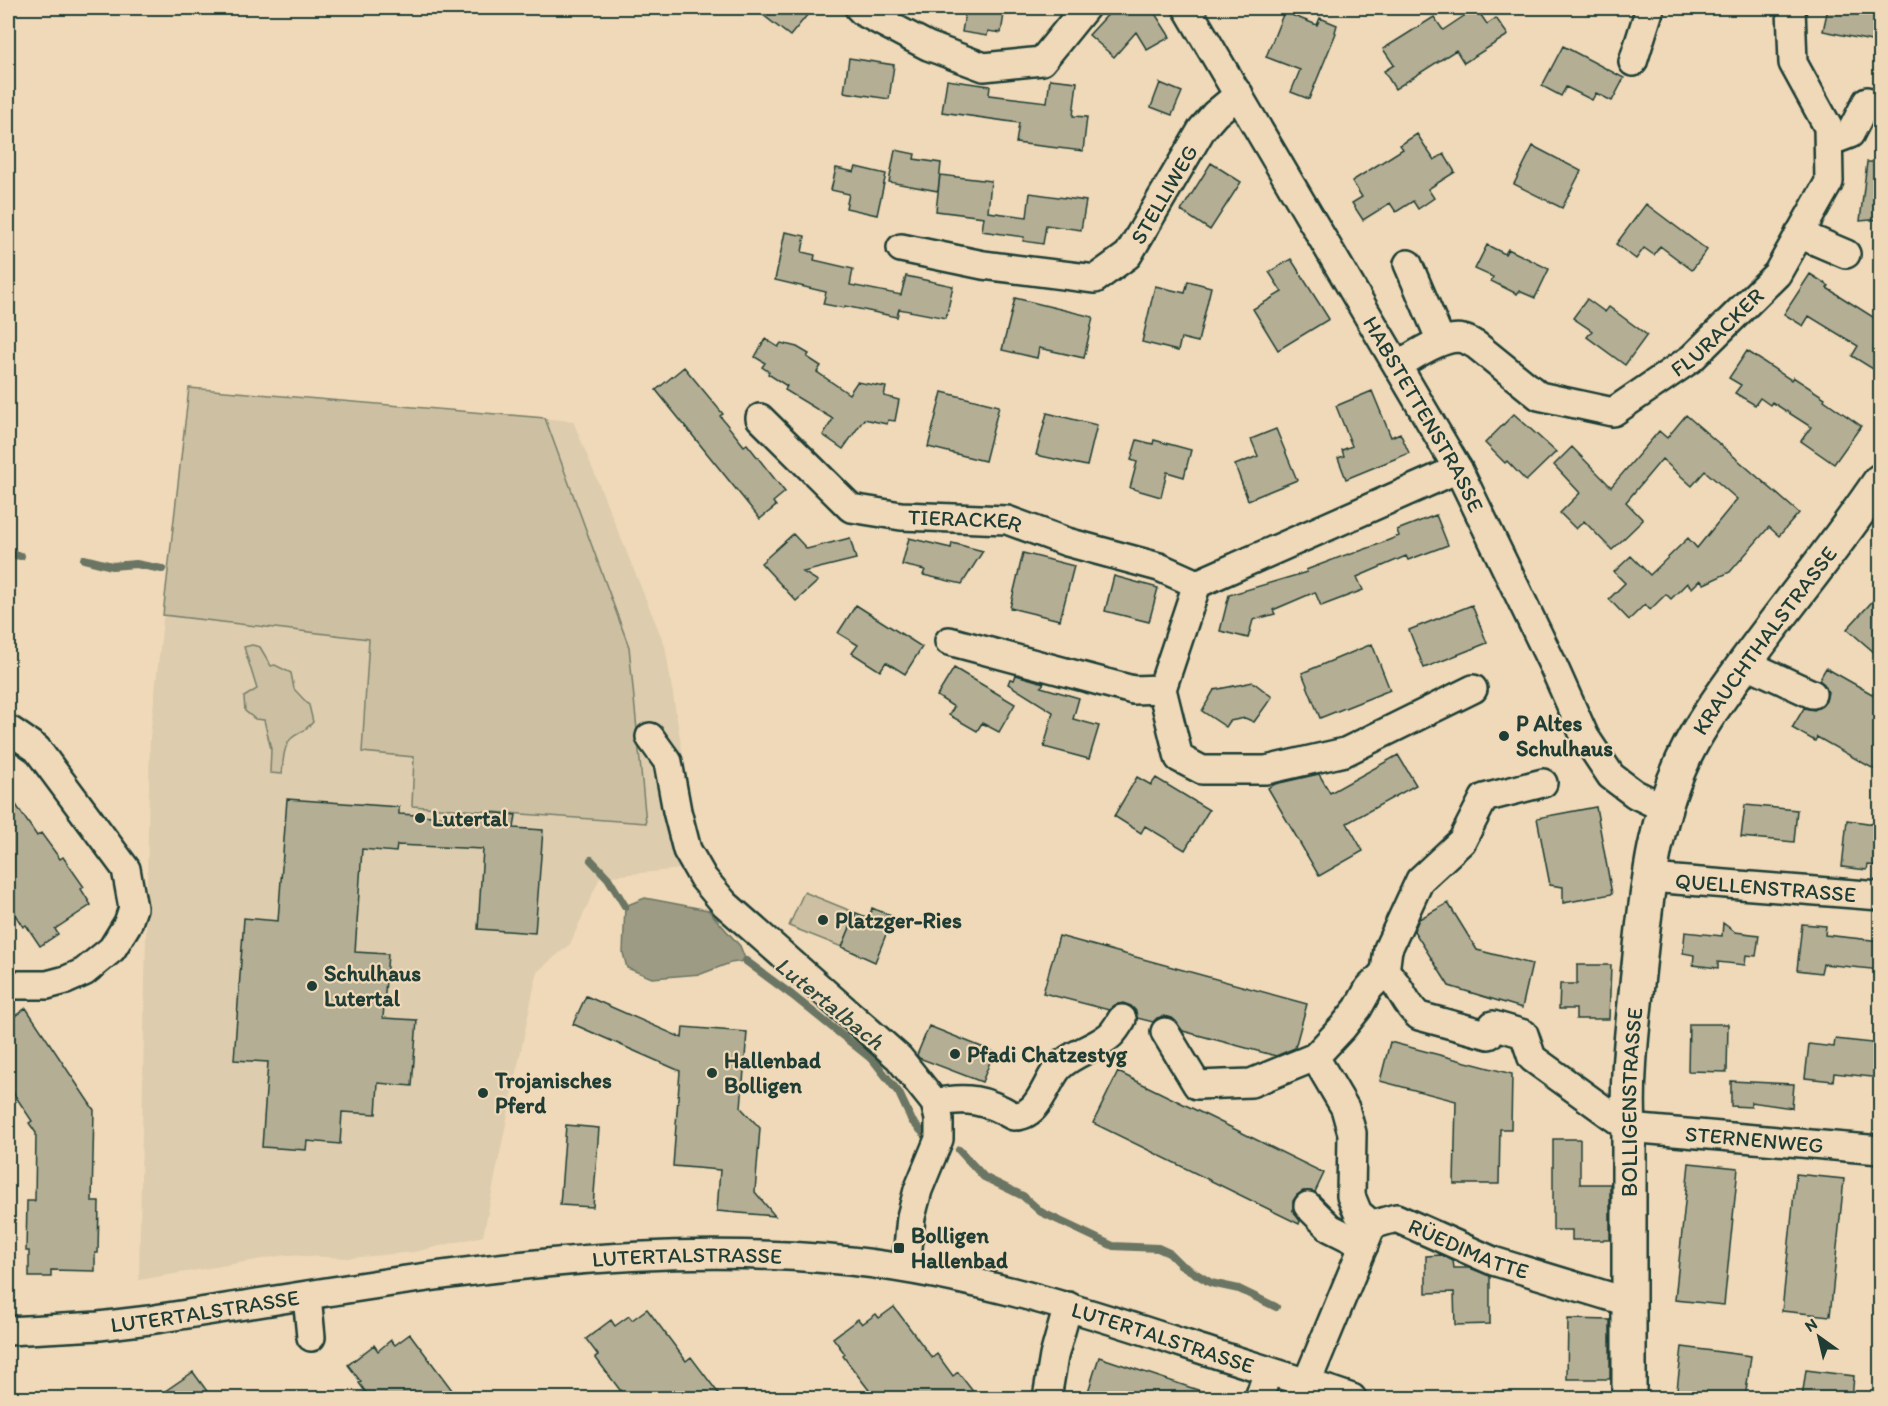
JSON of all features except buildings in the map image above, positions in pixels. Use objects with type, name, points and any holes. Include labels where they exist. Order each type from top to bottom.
[{"type":"main road","name":"KRAUCHTHALSTRASSE","points":[[1664,808],[1691,744],[1745,663],[1881,481]]},
{"type":"main road","name":"BOLLIGENSTRASSE","points":[[1629,1398],[1629,1128],[1627,1099],[1630,1041],[1650,878],[1664,808]]},
{"type":"street","points":[[859,8],[862,12],[928,46],[984,67],[1042,61],[1085,8]]},
{"type":"street","name":"HABSTETTENSTRASSE","points":[[1187,8],[1458,469],[1552,663],[1585,737],[1611,776],[1635,794],[1664,808]]},
{"type":"street","points":[[1633,62],[1650,8]]},
{"type":"street","name":"FLURACKER","points":[[1442,341],[1454,338],[1465,339],[1476,345],[1539,396],[1613,412],[1692,358],[1777,274],[1829,182],[1828,127],[1793,63],[1791,8]]},
{"type":"street","name":"STELLIWEG","points":[[901,248],[983,265],[1095,279],[1128,255],[1202,129],[1215,114],[1239,94]]},
{"type":"street","points":[[1829,142],[1850,134],[1867,101]]},
{"type":"street","points":[[1799,234],[1846,254]]},
{"type":"street","points":[[1398,365],[1442,341],[1408,264]]},
{"type":"street","name":"TIERACKER","points":[[760,418],[850,508],[901,516],[1007,520],[1067,542],[1159,567],[1197,584]]},
{"type":"street","points":[[1458,469],[1197,584],[1162,689],[1179,758],[1203,770],[1266,770],[1345,752],[1473,689]]},
{"type":"street","points":[[949,641],[1133,690],[1162,689]]},
{"type":"street","points":[[1745,663],[1812,694]]},
{"type":"street","points":[[8,731],[37,749],[126,869],[133,908],[121,936],[112,949],[84,972],[47,985],[8,985]]},
{"type":"street","points":[[650,737],[668,762],[687,850],[703,878],[725,904],[898,1058],[935,1103],[939,1119],[939,1139],[918,1190],[911,1217],[906,1268]]},
{"type":"street","points":[[1165,1032],[1197,1085],[1251,1083],[1315,1057],[1343,1027],[1358,1008],[1369,988],[1385,972],[1389,949],[1420,880],[1462,841],[1484,798],[1543,783]]},
{"type":"street","name":"QUELLENSTRASSE","points":[[1650,878],[1881,896]]},
{"type":"street","points":[[1385,972],[1395,979],[1411,1010],[1419,1016],[1489,1035],[1493,1025],[1524,1034],[1532,1058],[1629,1128]]},
{"type":"street","points":[[935,1103],[960,1098],[981,1101],[1013,1116],[1020,1116],[1041,1098],[1060,1066],[1109,1036],[1122,1019]]},
{"type":"street","points":[[1307,1382],[1368,1235],[1352,1196],[1352,1132],[1345,1108],[1315,1057]]},
{"type":"street","name":"STERNENWEG","points":[[1629,1128],[1881,1150]]},
{"type":"street","points":[[1308,1206],[1330,1228],[1368,1235]]},
{"type":"street","name":"RÜEDIMATTE","points":[[1368,1235],[1396,1218],[1493,1261],[1628,1302]]},
{"type":"street","name":"LUTERTALSTRASSE","points":[[8,1331],[99,1326],[495,1268],[618,1256],[684,1253],[758,1254],[830,1259],[906,1268],[1068,1306],[1352,1398]]},
{"type":"street","points":[[307,1296],[311,1337]]},
{"type":"street","points":[[1047,1398],[1054,1356],[1068,1306]]},
{"type":"street","points":[[1259,1398],[1268,1371]]},
{"type":"shaded area","name":"Lutertal","points":[[189,388],[573,421],[665,646],[701,867],[600,877],[570,944],[537,972],[483,1236],[414,1252],[350,1258],[285,1255],[139,1280],[150,737]]},
{"type":"shaded area","points":[[189,388],[545,418],[629,647],[646,823],[412,806],[414,757],[362,752],[369,639],[163,615]]},
{"type":"shaded area","points":[[252,645],[260,647],[271,666],[275,665],[291,673],[294,689],[309,705],[313,722],[287,744],[282,774],[270,773],[271,749],[264,720],[255,719],[245,711],[244,697],[257,689],[244,647]]},
{"type":"shaded area","name":"Platzger-Ries","points":[[804,892],[856,913],[842,947],[789,926]]},
{"type":"shaded area","points":[[645,898],[708,910],[740,946],[746,961],[730,963],[701,974],[652,978],[627,968],[623,953],[625,906]]},
{"type":"waterway","name":"Lutertalbach","points":[[8,554],[21,556]]},
{"type":"waterway","points":[[84,559],[112,566],[136,564],[162,569]]},
{"type":"waterway","points":[[591,860],[608,878],[625,906]]},
{"type":"waterway","name":"Lutertalbach","points":[[746,961],[874,1061],[899,1093],[912,1121],[928,1138]]},
{"type":"waterway","points":[[959,1150],[984,1177],[1023,1196],[1041,1212],[1113,1246],[1158,1248],[1169,1253],[1180,1264],[1211,1283],[1239,1289],[1276,1307]]},
{"type":"place","name":"P Altes Schulhaus","points":[[1504,736]]},
{"type":"place","name":"Lutertal","points":[[420,818]]},
{"type":"place","name":"Platzger-Ries","points":[[823,920]]},
{"type":"place","name":"Schulhaus Lutertal","points":[[312,986]]},
{"type":"place","name":"Pfadi Chatzestyg","points":[[955,1054]]},
{"type":"place","name":"Hallenbad Bolligen","points":[[712,1073]]},
{"type":"place","name":"Trojanisches Pferd","points":[[483,1093]]},
{"type":"place","name":"Bolligen Hallenbad","points":[[899,1248]]}]
